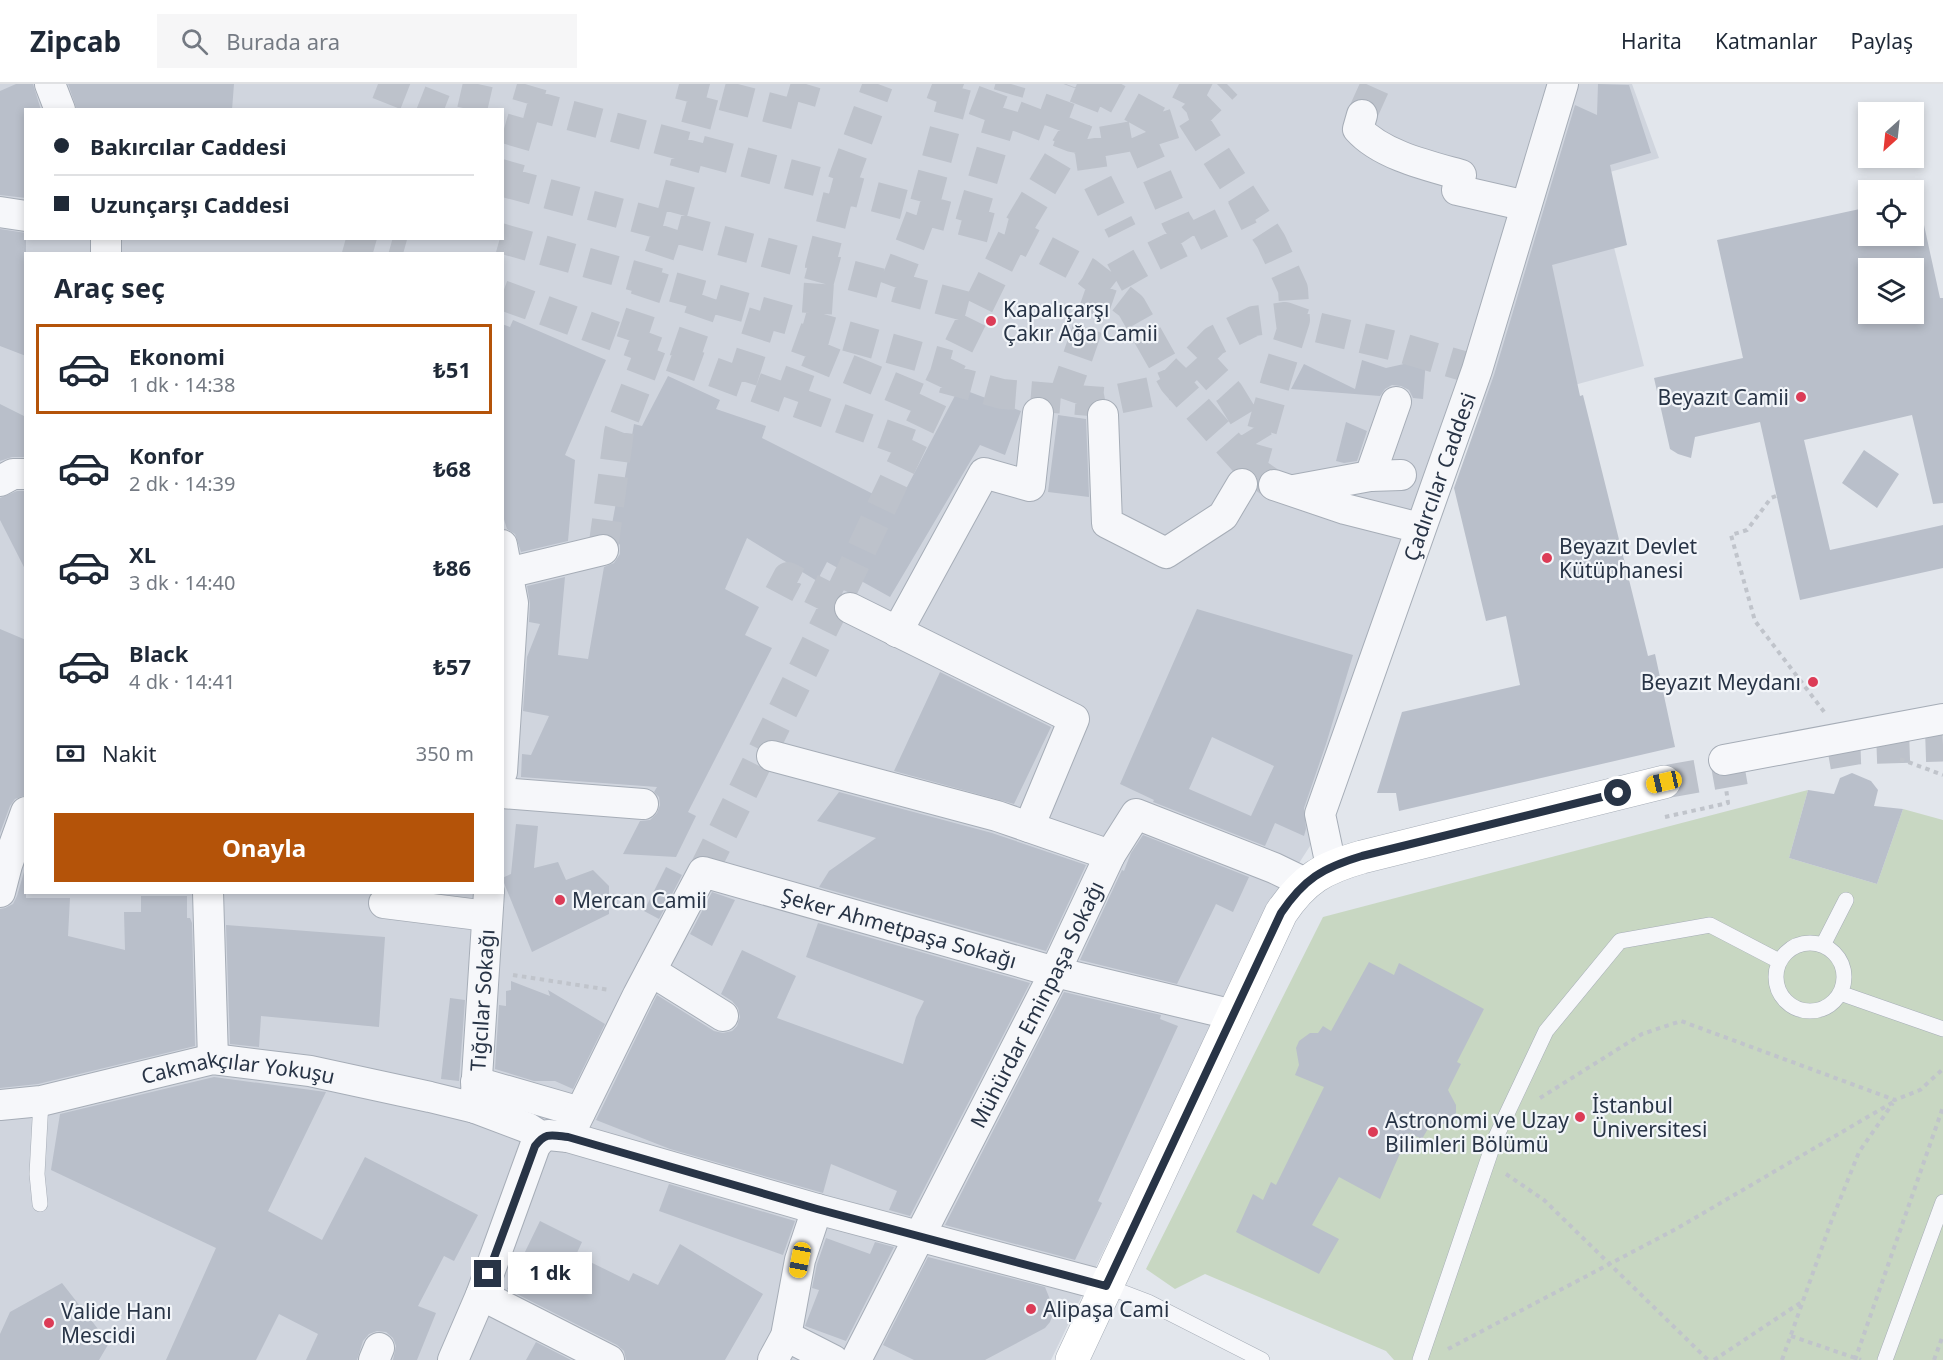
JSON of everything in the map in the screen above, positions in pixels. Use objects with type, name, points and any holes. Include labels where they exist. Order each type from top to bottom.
[{"type":"main road","points":[[1072,1360],[1281,913],[1292,896],[1331,866],[1413,843],[1664,782]]},
{"type":"street","points":[[50,84],[59,108]]},
{"type":"street","name":"Çadırcılar Caddesi","points":[[1331,866],[1320,814],[1477,370],[1563,84]]},
{"type":"street","points":[[1362,115],[1358,129],[1366,138],[1414,162],[1461,175],[1457,190],[1526,206]]},
{"type":"street","points":[[0,212],[24,216]]},
{"type":"street","points":[[1370,476],[1396,402]]},
{"type":"street","points":[[897,632],[984,473],[1030,486],[1038,413]]},
{"type":"street","points":[[1103,415],[1107,524],[1166,554],[1224,516],[1242,484]]},
{"type":"street","points":[[0,481],[13,474],[24,474]]},
{"type":"street","points":[[1401,475],[1370,476],[1281,488],[1420,528]]},
{"type":"street","points":[[504,741],[513,603],[505,559],[603,550]]},
{"type":"street","points":[[850,608],[1074,719],[1029,827]]},
{"type":"street","points":[[1724,760],[1943,719]]},
{"type":"street","points":[[772,756],[998,816],[1110,855]]},
{"type":"street","points":[[504,793],[643,804]]},
{"type":"street","name":"Mühürdar Eminpaşa Sokağı","points":[[856,1360],[1055,972],[1110,855],[1136,814],[1274,868],[1305,884]]},
{"type":"street","points":[[0,892],[24,818]]},
{"type":"street","name":"Şeker Ahmetpaşa Sokağı","points":[[644,983],[703,872],[1055,972],[1234,1014]]},
{"type":"street","points":[[208,894],[213,1059]]},
{"type":"street","points":[[384,903],[488,904]]},
{"type":"street","name":"Tığcılar Sokağı","points":[[476,1095],[488,904]]},
{"type":"street","points":[[453,1360],[481,1295],[535,1146],[563,1128],[644,983],[723,1016]]},
{"type":"street","name":"Cakmakçılar Yokuşu","points":[[0,1105],[41,1101],[213,1059],[476,1095]]},
{"type":"street","points":[[476,1095],[528,1128],[563,1128]]},
{"type":"street","points":[[476,1095],[563,1128],[817,1209],[1106,1286]]},
{"type":"street","points":[[817,1209],[800,1260],[779,1348],[833,1360]]},
{"type":"street","points":[[481,1295],[609,1360]]},
{"type":"lane","points":[[1822,945],[1846,900]]},
{"type":"lane","points":[[1420,1360],[1495,1139],[1546,1031],[1620,941],[1710,925],[1779,961]]},
{"type":"lane","points":[[1803,943],[1822,945],[1839,958],[1843,968],[1844,979],[1840,993],[1832,1003],[1821,1009],[1809,1011],[1790,1005],[1777,987],[1776,968],[1779,961],[1791,947],[1803,943]]},
{"type":"lane","points":[[1840,993],[1943,1029]]},
{"type":"lane","points":[[40,1204],[37,1174],[41,1101]]},
{"type":"lane","points":[[1885,1360],[1943,1202]]},
{"type":"lane","points":[[1106,1286],[1148,1302],[1262,1360]]},
{"type":"path","points":[[1776,496],[1771,498],[1747,530],[1731,535],[1755,621],[1843,737]]},
{"type":"path","points":[[1899,758],[1943,775]]},
{"type":"path","points":[[483,970],[644,983]]},
{"type":"path","points":[[1532,1103],[1642,1034],[1681,1021],[1895,1100]]},
{"type":"path","points":[[1447,1349],[1676,1229],[1895,1100],[1920,1090],[1943,1069]]},
{"type":"path","points":[[1782,1360],[1859,1152],[1895,1100]]},
{"type":"path","points":[[1855,1359],[1943,1107]]},
{"type":"path","points":[[1505,1173],[1544,1200],[1708,1360]]},
{"type":"path","points":[[1714,1360],[1803,1301]]},
{"type":"path","points":[[1934,1360],[1943,1335]]},
{"type":"path","points":[[1791,1336],[1861,1360]]},
{"type":"shaded area","points":[[0,84],[1632,84],[1659,158],[1596,176],[1644,366],[1446,420],[1310,846],[1263,919],[1051,1360],[0,1360]]},
{"type":"green space","name":"İstanbul Üniversitesi","points":[[1808,790],[1789,858],[1877,884],[1903,809],[1943,820],[1943,1360],[1394,1360],[1386,1351],[1205,1274],[1175,1289],[1146,1269],[1323,917]]},
{"type":"building","points":[[16,84],[33,84],[40,108],[24,108],[24,198],[0,195],[0,91]]},
{"type":"building","points":[[68,84],[234,84],[232,108],[76,108]]},
{"type":"building","points":[[1598,84],[1629,85],[1651,153],[1610,165],[1627,245],[1552,265],[1580,396],[1583,395],[1648,656],[1655,654],[1675,747],[1399,811],[1396,793],[1377,793],[1402,712],[1520,685],[1506,616],[1486,621],[1454,488],[1494,375],[1575,105],[1597,115]]},
{"type":"building","name":"Beyazıt Camii","points":[[1858,209],[1858,246],[1924,246],[1924,225],[1940,298],[1943,298],[1943,503],[1933,504],[1912,415],[1804,440],[1830,550],[1943,525],[1943,568],[1800,600],[1760,422],[1695,437],[1691,458],[1670,449],[1654,378],[1743,358],[1717,240]]},
{"type":"building","points":[[0,229],[24,233],[26,252],[24,252],[24,355],[0,346]]},
{"type":"building","points":[[513,320],[606,360],[565,455],[575,460],[568,541],[521,552],[515,534],[507,529],[504,519],[504,325],[510,327]]},
{"type":"building","points":[[1426,359],[1423,399],[1413,398],[1409,390],[1392,385],[1380,396],[1291,389],[1304,364],[1355,389],[1362,360],[1386,368]]},
{"type":"building","points":[[668,376],[720,400],[716,409],[766,426],[762,438],[897,506],[959,388],[1021,411],[1005,455],[980,445],[890,597],[827,562],[817,581],[747,538],[725,589],[759,607],[745,635],[772,648],[688,812],[696,816],[676,857],[623,854],[640,821],[650,820],[657,813],[660,805],[659,797],[654,792],[657,787],[521,777],[522,754],[531,755],[549,716],[523,711],[527,657],[540,624],[529,622],[530,604],[527,586],[565,577],[558,655],[588,659],[604,567],[614,563],[620,554],[620,545],[610,535],[620,481],[624,482],[634,424],[642,426]]},
{"type":"building","points":[[0,404],[24,416],[24,457],[12,457],[0,461]]},
{"type":"building","points":[[1058,415],[1086,419],[1089,497],[1048,492]]},
{"type":"building","points":[[1346,422],[1367,431],[1357,461],[1344,463],[1336,461]]},
{"type":"building","points":[[1864,450],[1899,474],[1877,508],[1842,483]]},
{"type":"building","points":[[17,491],[24,491],[24,567],[0,520],[0,498]]},
{"type":"building","points":[[1197,609],[1353,655],[1304,808],[1306,829],[1304,836],[1275,823],[1265,846],[1153,802],[1154,800],[1120,784]],"holes":[[[1212,737],[1274,766],[1251,816],[1189,789]]]},
{"type":"building","points":[[0,629],[24,639],[24,796],[15,799],[10,806],[0,833]]},
{"type":"building","points":[[940,672],[1051,727],[1014,804],[894,771]]},
{"type":"building","points":[[1852,773],[1871,781],[1878,790],[1874,806],[1903,809],[1877,884],[1789,858],[1808,790],[1834,794],[1840,778]]},
{"type":"building","points":[[839,792],[992,833],[1086,865],[1046,951],[819,887],[829,871],[876,838],[817,821]]},
{"type":"building","name":"Mercan Camii","points":[[516,824],[538,826],[534,868],[558,862],[566,880],[593,870],[609,886],[609,914],[532,952],[504,883],[504,877],[511,874]]},
{"type":"building","points":[[1143,835],[1249,877],[1233,912],[1216,904],[1177,984],[1080,960],[1122,870],[1124,871],[1131,853]]},
{"type":"building","points":[[666,867],[682,875],[659,919],[644,911]]},
{"type":"building","points":[[24,872],[26,898],[70,898],[68,936],[125,950],[124,912],[141,912],[141,896],[187,896],[187,918],[190,918],[192,923],[195,1046],[38,1084],[0,1088],[0,909],[13,904]]},
{"type":"building","points":[[712,892],[735,900],[712,946],[690,934]]},
{"type":"building","points":[[818,923],[1030,983],[910,1216],[889,1210],[897,1191],[831,1164],[823,1193],[670,1149],[596,1120],[657,995],[714,1031],[723,1033],[732,1031],[737,1026],[740,1017],[738,1008],[721,994],[742,950],[796,976],[777,1018],[903,1064],[916,1017],[924,1001],[806,957]]},
{"type":"building","points":[[226,925],[385,937],[379,1027],[261,1016],[259,1047],[230,1044]]},
{"type":"building","points":[[1369,962],[1394,975],[1399,963],[1484,1009],[1457,1062],[1461,1064],[1448,1090],[1456,1105],[1456,1113],[1452,1119],[1444,1124],[1429,1127],[1422,1139],[1409,1133],[1380,1199],[1339,1177],[1312,1225],[1339,1239],[1319,1274],[1236,1232],[1253,1194],[1263,1200],[1271,1182],[1276,1185],[1324,1087],[1295,1075],[1299,1065],[1296,1048],[1299,1041],[1310,1033],[1318,1033],[1323,1026],[1331,1031]]},
{"type":"building","points":[[511,981],[550,996],[548,990],[605,1024],[573,1089],[555,1081],[534,1081],[495,1069],[499,1005],[506,1006],[506,991],[511,990]]},
{"type":"building","points":[[1064,992],[1161,1015],[1160,1019],[1178,1026],[1098,1201],[1102,1203],[1075,1260],[945,1225]]},
{"type":"building","points":[[450,998],[465,1000],[459,1081],[441,1079]]},
{"type":"building","points":[[214,1077],[326,1092],[268,1211],[322,1240],[365,1157],[478,1215],[454,1261],[444,1256],[418,1306],[436,1313],[417,1360],[393,1360],[396,1346],[393,1338],[386,1332],[377,1331],[369,1334],[363,1341],[357,1360],[306,1360],[318,1334],[279,1314],[256,1360],[166,1360],[216,1248],[51,1170],[60,1114]]},
{"type":"building","points":[[669,1184],[795,1221],[783,1255],[659,1211]]},
{"type":"building","points":[[540,1221],[582,1242],[576,1255],[629,1281],[633,1273],[658,1285],[680,1244],[763,1294],[725,1360],[626,1360],[624,1351],[617,1345],[507,1289]]},
{"type":"building","points":[[826,1238],[870,1254],[875,1242],[894,1247],[846,1341],[805,1326],[819,1290],[812,1288]]},
{"type":"building","points":[[928,1257],[1045,1287],[1053,1307],[1050,1322],[1045,1328],[985,1360],[914,1360],[883,1345]]},
{"type":"building","name":"Valide Hanı Mescidi","points":[[62,1283],[109,1343],[99,1360],[0,1360],[0,1334],[10,1312]]},
{"type":"building","points":[[536,1342],[571,1360],[526,1360]]},
{"type":"tunnel","points":[[378,84],[439,108]]},
{"type":"tunnel","points":[[472,108],[478,84]]},
{"type":"tunnel","points":[[679,84],[797,115],[806,84]]},
{"type":"tunnel","points":[[631,341],[669,226],[707,84]]},
{"type":"tunnel","points":[[790,399],[816,327],[820,267],[840,188],[878,84]]},
{"type":"tunnel","points":[[932,84],[1072,137],[1099,142],[1139,135],[1192,118],[1227,84]]},
{"type":"tunnel","points":[[894,287],[923,210],[957,84]]},
{"type":"tunnel","points":[[970,223],[1011,84]]},
{"type":"tunnel","points":[[1050,127],[1066,84]]},
{"type":"tunnel","points":[[703,872],[1014,234],[1072,137],[1093,84]]},
{"type":"tunnel","points":[[1179,84],[1211,100]]},
{"type":"tunnel","points":[[1362,115],[1376,84]]},
{"type":"tunnel","points":[[1092,85],[1167,126]]},
{"type":"tunnel","points":[[504,183],[532,86]]},
{"type":"tunnel","points":[[527,104],[1014,234],[1087,272],[1131,306],[1174,382],[1251,469],[1274,485]]},
{"type":"tunnel","points":[[1192,118],[1271,241],[1293,289],[1295,320],[1251,469],[1243,483]]},
{"type":"tunnel","points":[[1139,135],[1177,222],[1188,239]]},
{"type":"tunnel","points":[[1088,139],[1093,173],[1122,231]]},
{"type":"tunnel","points":[[504,182],[976,309]]},
{"type":"tunnel","points":[[1063,399],[1103,284],[1146,260],[1250,209]]},
{"type":"tunnel","points":[[504,239],[949,365]]},
{"type":"tunnel","points":[[353,240],[396,252]]},
{"type":"tunnel","points":[[504,296],[911,444]]},
{"type":"tunnel","points":[[684,360],[706,296]]},
{"type":"tunnel","points":[[742,381],[764,312]]},
{"type":"tunnel","points":[[943,378],[1002,394],[1103,402],[1151,392],[1174,382],[1214,341],[1254,321],[1285,317],[1477,370]]},
{"type":"tunnel","points":[[603,550],[619,432],[651,348]]},
{"type":"tunnel","points":[[807,352],[931,403]]},
{"type":"tunnel","points":[[1197,358],[1229,393],[1259,442]]},
{"type":"tunnel","points":[[779,594],[788,577],[850,608]]},
{"type":"tunnel","points":[[1828,753],[1857,748],[1943,745]]},
{"type":"tunnel","points":[[1664,782],[1760,765]]},
{"type":"place","name":"Kapalıçarşı Çakır Ağa Camii","points":[[991,321]]},
{"type":"place","name":"Beyazıt Camii","points":[[1801,397]]},
{"type":"place","name":"Beyazıt Devlet Kütüphanesi","points":[[1547,558]]},
{"type":"place","name":"Beyazıt Meydanı","points":[[1813,682]]},
{"type":"place","name":"Mercan Camii","points":[[560,900]]},
{"type":"place","name":"İstanbul Üniversitesi","points":[[1580,1117]]},
{"type":"place","name":"Astronomi ve Uzay Bilimleri Bölümü","points":[[1373,1132]]},
{"type":"place","name":"Alipaşa Cami","points":[[1031,1309]]},
{"type":"place","name":"Valide Hanı Mescidi","points":[[49,1323]]},
{"type":"route","points":[[488,1274],[535,1146],[542,1137],[548,1135],[568,1137],[918,1237],[1019,1261],[1106,1286],[1281,913],[1292,896],[1331,866],[1362,856],[1618,793]]}]
